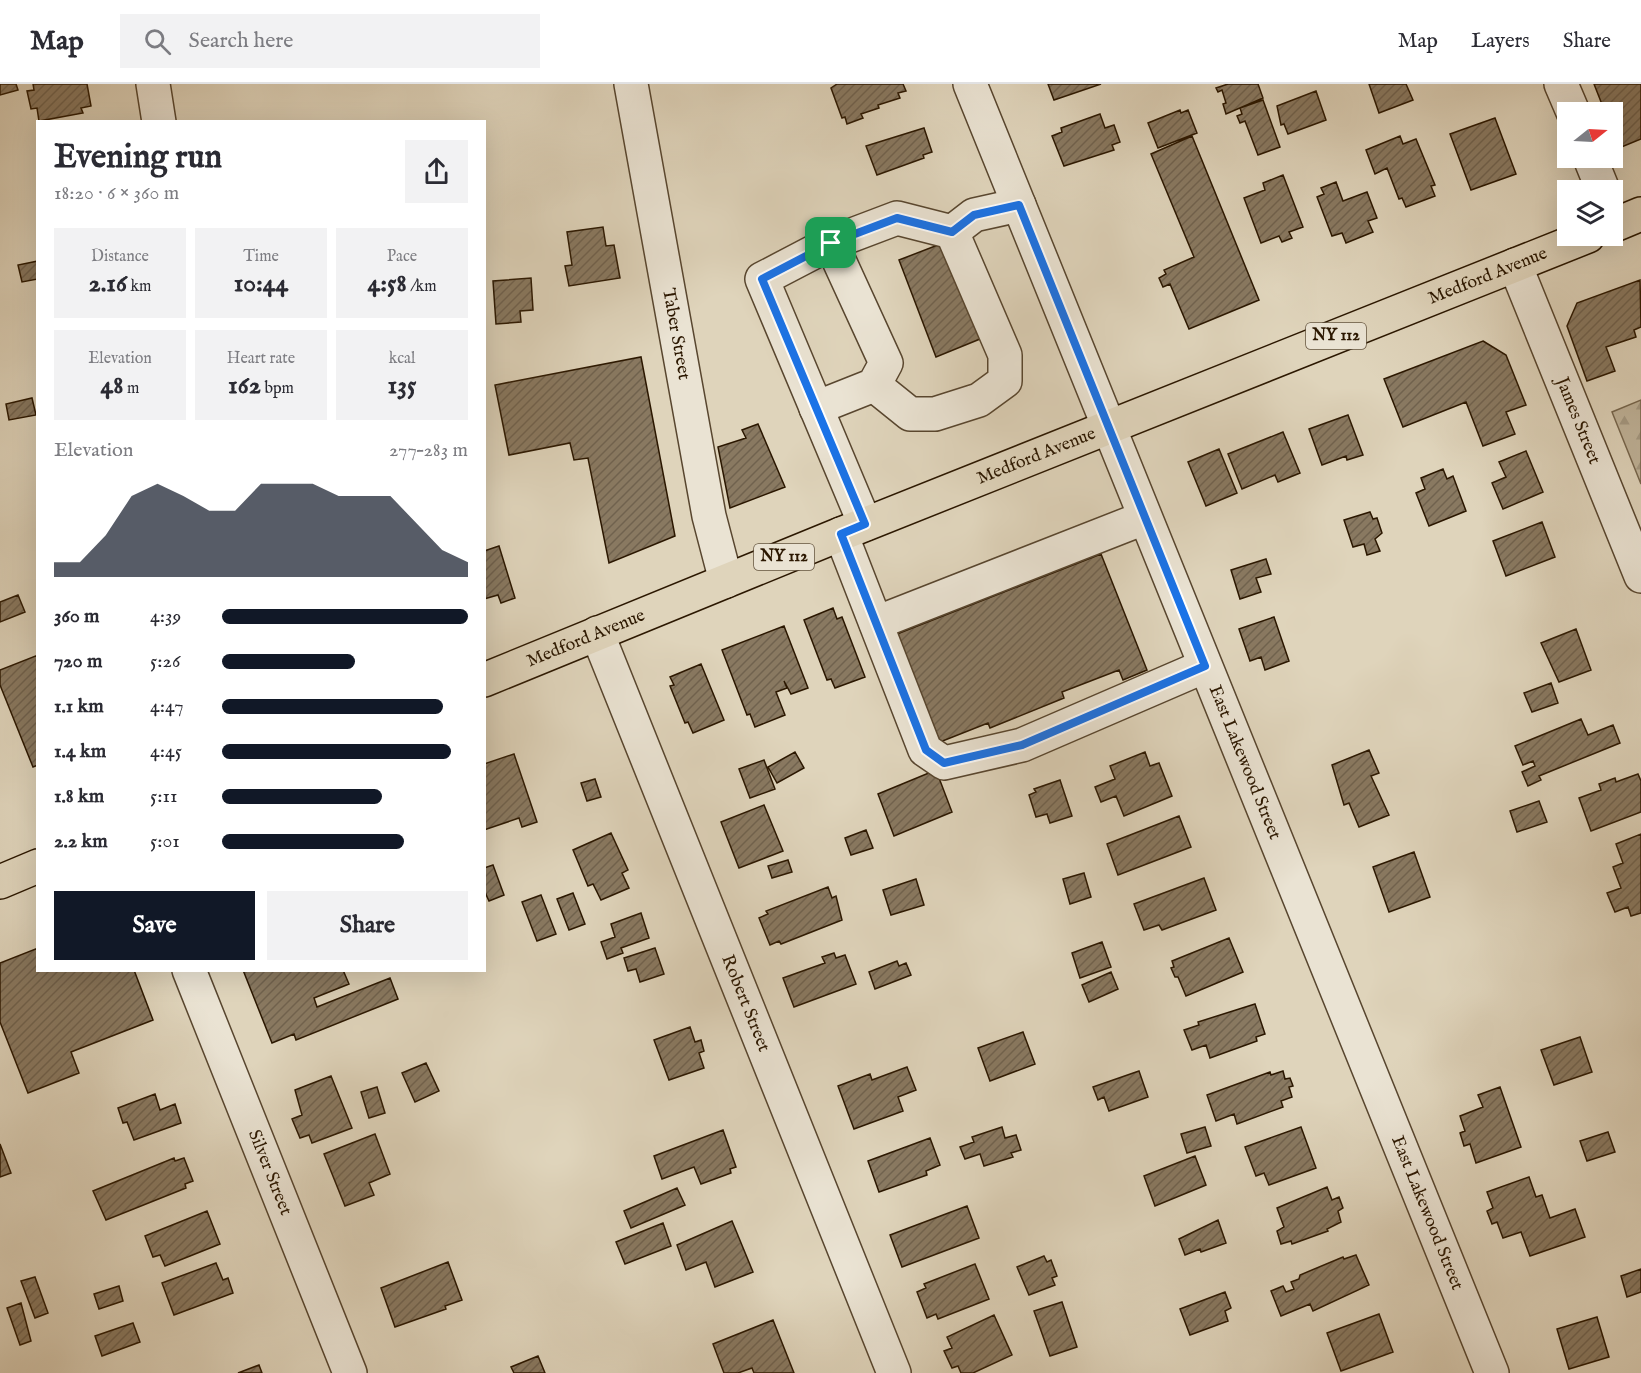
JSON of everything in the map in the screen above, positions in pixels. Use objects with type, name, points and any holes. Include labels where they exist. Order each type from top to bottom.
[{"type":"main road","name":"Medford Avenue","points":[[486,679],[726,580],[1560,246]]},
{"type":"main road","points":[[0,882],[36,867]]},
{"type":"street","points":[[153,84],[159,120]]},
{"type":"street","name":"Taber Street","points":[[632,84],[711,528],[726,580]]},
{"type":"street","name":"East Lakewood Street","points":[[970,84],[1492,1373]]},
{"type":"street","points":[[1561,84],[1569,102]]},
{"type":"street","points":[[952,232],[974,215],[1019,205]]},
{"type":"street","points":[[952,232],[897,218],[831,243],[762,279],[816,408],[853,529],[876,623],[926,750],[944,763],[1022,745],[1205,666]]},
{"type":"street","points":[[874,385],[910,414],[935,414],[979,400],[1005,381],[1005,355],[952,232]]},
{"type":"street","points":[[816,408],[874,385],[886,363],[831,243]]},
{"type":"street","name":"James Street","points":[[1515,265],[1641,576]]},
{"type":"street","points":[[876,623],[1144,518]]},
{"type":"street","name":"Robert Street","points":[[597,633],[894,1373]]},
{"type":"street","name":"Silver Street","points":[[190,972],[350,1373]]},
{"type":"green space","points":[[1641,400],[1641,484],[1612,412]]},
{"type":"building","points":[[0,84],[16,84],[18,90],[0,95]]},
{"type":"building","points":[[33,84],[87,84],[91,106],[81,108],[83,113],[39,120],[37,108],[31,109],[27,91],[34,90]]},
{"type":"building","points":[[837,84],[903,84],[906,91],[898,93],[900,98],[878,105],[879,108],[861,114],[863,118],[847,124],[845,117],[842,118],[831,88]]},
{"type":"building","points":[[1048,84],[1101,84],[1054,100]]},
{"type":"building","points":[[1228,84],[1258,84],[1263,98],[1226,114],[1223,104],[1226,103],[1222,90],[1218,92],[1216,88]]},
{"type":"building","points":[[1369,84],[1406,84],[1413,100],[1379,113]]},
{"type":"building","points":[[1594,84],[1641,84],[1641,139],[1623,146],[1623,102],[1601,102]]},
{"type":"building","points":[[1316,91],[1326,120],[1288,134],[1284,124],[1281,125],[1277,106]]},
{"type":"building","points":[[1263,100],[1280,147],[1258,155],[1245,121],[1240,123],[1237,116],[1242,114],[1240,108]]},
{"type":"building","points":[[1180,110],[1181,113],[1188,110],[1197,133],[1158,148],[1148,123]]},
{"type":"building","points":[[1100,114],[1105,128],[1114,125],[1120,142],[1112,145],[1114,150],[1064,166],[1052,136],[1062,132],[1061,128]]},
{"type":"building","points":[[1495,118],[1516,174],[1471,190],[1450,134]]},
{"type":"building","points":[[924,128],[932,152],[923,155],[924,158],[877,175],[866,146]]},
{"type":"building","points":[[1192,136],[1259,300],[1189,329],[1170,284],[1163,287],[1159,278],[1166,274],[1164,270],[1194,257],[1151,154]]},
{"type":"building","points":[[1400,136],[1403,144],[1416,139],[1435,185],[1431,186],[1435,196],[1406,207],[1402,198],[1399,199],[1387,168],[1375,174],[1366,150]]},
{"type":"building","points":[[1283,175],[1303,227],[1289,232],[1292,238],[1282,242],[1279,236],[1261,243],[1244,198],[1265,190],[1263,183]]},
{"type":"building","points":[[1336,182],[1343,201],[1367,192],[1377,218],[1368,221],[1373,232],[1346,243],[1342,233],[1332,236],[1317,197],[1324,194],[1321,188]]},
{"type":"building","points":[[603,227],[606,246],[614,245],[620,278],[569,286],[565,266],[572,265],[567,232]]},
{"type":"building","points":[[943,243],[980,339],[936,357],[899,260]]},
{"type":"building","points":[[36,261],[36,279],[22,282],[18,265]]},
{"type":"building","points":[[531,278],[533,310],[520,311],[521,322],[496,324],[493,281]]},
{"type":"building","points":[[1640,280],[1641,327],[1634,330],[1636,337],[1606,347],[1615,371],[1587,381],[1567,326],[1577,303]]},
{"type":"building","points":[[1483,341],[1506,355],[1526,405],[1506,412],[1515,434],[1483,446],[1466,402],[1403,427],[1384,379]]},
{"type":"building","points":[[641,357],[675,536],[609,563],[588,458],[574,460],[570,443],[509,455],[495,385]]},
{"type":"building","points":[[32,398],[36,415],[9,420],[6,404]]},
{"type":"building","points":[[1348,415],[1363,455],[1347,460],[1346,456],[1322,465],[1309,429]]},
{"type":"building","points":[[758,424],[785,487],[730,508],[718,447],[746,438],[742,430]]},
{"type":"building","points":[[1283,432],[1300,473],[1278,482],[1275,475],[1242,489],[1228,454]]},
{"type":"building","points":[[1219,449],[1237,493],[1206,506],[1188,462]]},
{"type":"building","points":[[1526,451],[1543,492],[1503,509],[1492,483],[1506,477],[1499,462]]},
{"type":"building","points":[[1443,469],[1447,479],[1453,476],[1466,511],[1429,526],[1416,493],[1425,489],[1421,478]]},
{"type":"building","points":[[1370,512],[1373,519],[1377,518],[1382,533],[1375,539],[1380,551],[1367,555],[1364,544],[1353,547],[1344,520]]},
{"type":"building","points":[[1542,522],[1555,557],[1506,576],[1493,541]]},
{"type":"building","points":[[499,546],[515,598],[501,603],[498,595],[486,598],[486,550]]},
{"type":"building","points":[[1101,554],[1147,670],[1123,680],[1119,670],[1062,692],[1064,698],[990,728],[988,723],[940,742],[897,634]]},
{"type":"building","points":[[1266,559],[1271,574],[1256,578],[1261,592],[1240,599],[1231,570]]},
{"type":"building","points":[[18,595],[25,612],[0,622],[0,602]]},
{"type":"building","points":[[833,608],[837,619],[842,617],[865,677],[835,688],[831,679],[827,680],[804,620]]},
{"type":"building","points":[[1274,617],[1289,661],[1265,670],[1261,657],[1250,661],[1239,629]]},
{"type":"building","points":[[784,626],[808,688],[791,694],[784,681],[787,688],[776,692],[785,715],[755,727],[750,714],[747,715],[722,650]]},
{"type":"building","points":[[1576,629],[1591,670],[1559,682],[1541,643]]},
{"type":"building","points":[[36,656],[36,766],[33,767],[0,685],[0,670]]},
{"type":"building","points":[[701,664],[724,720],[693,733],[688,722],[685,723],[670,686],[674,685],[670,677]]},
{"type":"building","points":[[1551,683],[1558,703],[1532,712],[1524,693]]},
{"type":"building","points":[[1581,719],[1588,735],[1613,725],[1620,743],[1539,776],[1541,780],[1528,786],[1522,772],[1535,766],[1533,761],[1523,765],[1515,746]]},
{"type":"building","points":[[1369,750],[1379,773],[1371,776],[1389,815],[1359,827],[1349,803],[1344,805],[1332,765]]},
{"type":"building","points":[[795,752],[804,768],[777,783],[768,767]]},
{"type":"building","points":[[1145,752],[1150,766],[1159,763],[1172,796],[1124,816],[1116,796],[1101,802],[1095,787],[1115,779],[1110,766]]},
{"type":"building","points":[[514,754],[537,822],[522,827],[519,818],[486,829],[486,763]]},
{"type":"building","points":[[764,760],[775,789],[750,798],[739,769]]},
{"type":"building","points":[[936,770],[952,812],[894,836],[878,794]]},
{"type":"building","points":[[1638,774],[1641,781],[1641,812],[1591,831],[1579,798],[1601,790],[1599,784],[1615,778],[1616,782]]},
{"type":"building","points":[[595,779],[601,797],[587,801],[581,783]]},
{"type":"building","points":[[1060,780],[1072,816],[1050,823],[1047,814],[1036,817],[1029,795],[1036,792],[1034,789]]},
{"type":"building","points":[[1539,801],[1547,822],[1517,832],[1510,811]]},
{"type":"building","points":[[764,805],[783,851],[739,868],[721,822]]},
{"type":"building","points":[[1179,816],[1191,847],[1118,875],[1107,844]]},
{"type":"building","points":[[866,830],[873,848],[851,855],[845,838]]},
{"type":"building","points":[[611,833],[628,870],[622,873],[629,888],[601,900],[593,884],[588,886],[573,850]]},
{"type":"building","points":[[1641,834],[1641,913],[1631,916],[1628,907],[1615,912],[1607,893],[1621,888],[1613,867],[1623,863],[1616,844]]},
{"type":"building","points":[[1414,852],[1430,897],[1389,912],[1373,867]]},
{"type":"building","points":[[788,860],[792,872],[772,878],[768,866]]},
{"type":"building","points":[[493,865],[504,895],[489,901],[486,894],[486,867]]},
{"type":"building","points":[[1084,873],[1091,897],[1070,904],[1063,879]]},
{"type":"building","points":[[1204,878],[1216,910],[1162,930],[1159,925],[1144,930],[1134,904]]},
{"type":"building","points":[[916,879],[924,905],[891,915],[883,890]]},
{"type":"building","points":[[828,887],[832,898],[836,896],[842,920],[781,944],[779,941],[770,945],[759,918],[768,914],[766,911]]},
{"type":"building","points":[[573,893],[585,924],[569,930],[557,899]]},
{"type":"building","points":[[541,895],[556,934],[537,941],[522,902]]},
{"type":"building","points":[[641,913],[649,938],[621,948],[623,953],[607,959],[601,942],[615,937],[611,924]]},
{"type":"building","points":[[1229,938],[1243,972],[1186,996],[1178,977],[1175,977],[1171,968],[1174,967],[1172,961]]},
{"type":"building","points":[[1102,942],[1111,967],[1080,978],[1072,953]]},
{"type":"building","points":[[655,948],[664,974],[640,982],[636,969],[628,971],[624,958]]},
{"type":"building","points":[[36,949],[36,972],[135,972],[153,1020],[71,1052],[79,1073],[28,1093],[0,1022],[0,963]]},
{"type":"building","points":[[834,953],[836,958],[845,955],[856,984],[794,1007],[783,978],[825,963],[822,957]]},
{"type":"building","points":[[897,961],[899,966],[906,963],[911,975],[875,989],[869,972]]},
{"type":"building","points":[[244,972],[344,972],[349,984],[314,998],[317,1007],[390,978],[398,999],[296,1040],[294,1034],[272,1043]]},
{"type":"building","points":[[1111,972],[1118,989],[1089,1002],[1082,985]]},
{"type":"building","points":[[1255,1004],[1265,1034],[1256,1037],[1257,1041],[1210,1058],[1206,1045],[1192,1050],[1184,1030],[1199,1025],[1198,1022]]},
{"type":"building","points":[[690,1027],[695,1042],[701,1040],[704,1051],[699,1053],[704,1068],[669,1080],[654,1040]]},
{"type":"building","points":[[1023,1032],[1035,1064],[990,1081],[978,1048]]},
{"type":"building","points":[[1580,1037],[1592,1072],[1554,1085],[1541,1050]]},
{"type":"building","points":[[426,1063],[439,1091],[415,1102],[402,1073]]},
{"type":"building","points":[[907,1067],[916,1090],[898,1097],[903,1111],[854,1129],[838,1086],[870,1074],[872,1080]]},
{"type":"building","points":[[1139,1071],[1148,1097],[1109,1111],[1104,1097],[1098,1100],[1093,1087]]},
{"type":"building","points":[[1283,1071],[1285,1079],[1290,1078],[1293,1086],[1289,1087],[1292,1097],[1281,1101],[1283,1107],[1237,1124],[1234,1114],[1216,1121],[1207,1095],[1270,1072],[1271,1075]]},
{"type":"building","points":[[331,1076],[352,1128],[312,1143],[309,1135],[300,1138],[292,1119],[302,1115],[295,1090]]},
{"type":"building","points":[[377,1087],[385,1113],[369,1118],[361,1092]]},
{"type":"building","points":[[1500,1087],[1521,1147],[1476,1163],[1470,1144],[1464,1146],[1460,1133],[1465,1131],[1460,1116],[1483,1107],[1478,1095]]},
{"type":"building","points":[[155,1094],[160,1110],[175,1104],[181,1123],[134,1140],[127,1122],[123,1123],[118,1108]]},
{"type":"building","points":[[1002,1127],[1005,1138],[1016,1135],[1021,1150],[1011,1153],[1013,1157],[984,1166],[980,1154],[965,1159],[960,1147],[974,1142],[972,1137]]},
{"type":"building","points":[[1205,1127],[1211,1146],[1187,1153],[1181,1134]]},
{"type":"building","points":[[1301,1127],[1316,1168],[1269,1185],[1264,1173],[1256,1176],[1245,1147]]},
{"type":"building","points":[[723,1130],[736,1167],[730,1169],[731,1173],[701,1184],[694,1167],[662,1179],[654,1156]]},
{"type":"building","points":[[1608,1132],[1615,1152],[1587,1161],[1580,1141]]},
{"type":"building","points":[[375,1134],[390,1174],[369,1183],[374,1195],[345,1206],[324,1154]]},
{"type":"building","points":[[930,1138],[940,1165],[926,1171],[927,1175],[879,1192],[868,1161]]},
{"type":"building","points":[[0,1144],[11,1173],[0,1177]]},
{"type":"building","points":[[1195,1156],[1206,1185],[1155,1206],[1144,1176]]},
{"type":"building","points":[[174,1158],[175,1161],[184,1158],[193,1181],[185,1184],[186,1188],[106,1220],[93,1191]]},
{"type":"building","points":[[1529,1177],[1536,1197],[1542,1195],[1550,1218],[1575,1209],[1585,1237],[1530,1256],[1521,1232],[1503,1238],[1497,1222],[1492,1224],[1487,1211],[1493,1208],[1487,1192]]},
{"type":"building","points":[[1327,1187],[1332,1200],[1339,1197],[1343,1208],[1338,1211],[1341,1222],[1327,1229],[1328,1231],[1292,1244],[1291,1241],[1281,1244],[1277,1231],[1284,1227],[1277,1208]]},
{"type":"building","points":[[677,1188],[685,1205],[631,1228],[624,1211]]},
{"type":"building","points":[[967,1206],[979,1238],[902,1267],[890,1235]]},
{"type":"building","points":[[207,1211],[220,1244],[165,1266],[160,1255],[153,1257],[145,1236]]},
{"type":"building","points":[[1218,1220],[1226,1243],[1185,1255],[1179,1239]]},
{"type":"building","points":[[732,1221],[753,1272],[715,1287],[706,1262],[686,1270],[677,1245]]},
{"type":"building","points":[[663,1223],[671,1246],[625,1264],[616,1242]]},
{"type":"building","points":[[1356,1255],[1369,1285],[1313,1311],[1310,1304],[1281,1316],[1271,1291],[1283,1286],[1286,1292],[1294,1289],[1291,1282],[1299,1279],[1300,1275],[1343,1257],[1344,1259]]},
{"type":"building","points":[[1044,1256],[1047,1262],[1051,1260],[1057,1276],[1052,1278],[1055,1285],[1029,1295],[1017,1267]]},
{"type":"building","points":[[448,1262],[462,1300],[445,1306],[446,1309],[395,1327],[381,1288]]},
{"type":"building","points":[[216,1263],[223,1280],[228,1278],[233,1293],[174,1315],[162,1283]]},
{"type":"building","points":[[975,1264],[989,1299],[938,1319],[936,1314],[927,1318],[917,1292],[926,1288],[924,1284]]},
{"type":"building","points":[[1641,1269],[1641,1292],[1627,1297],[1621,1276]]},
{"type":"building","points":[[35,1277],[48,1313],[35,1318],[21,1281]]},
{"type":"building","points":[[119,1286],[123,1301],[99,1309],[94,1294]]},
{"type":"building","points":[[1225,1292],[1231,1308],[1225,1311],[1228,1321],[1190,1335],[1180,1309]]},
{"type":"building","points":[[1062,1302],[1077,1347],[1050,1356],[1034,1311]]},
{"type":"building","points":[[21,1303],[31,1341],[20,1345],[7,1308]]},
{"type":"building","points":[[1379,1314],[1393,1352],[1341,1371],[1327,1333]]},
{"type":"building","points":[[994,1315],[1012,1355],[973,1373],[961,1373],[958,1366],[952,1368],[944,1351],[952,1348],[947,1337]]},
{"type":"building","points":[[1597,1317],[1609,1357],[1569,1369],[1557,1329]]},
{"type":"building","points":[[773,1320],[794,1373],[754,1373],[752,1368],[738,1373],[724,1373],[713,1344]]},
{"type":"building","points":[[133,1323],[140,1342],[102,1356],[95,1336]]},
{"type":"building","points":[[538,1356],[545,1373],[514,1373],[511,1367]]},
{"type":"building","points":[[259,1365],[262,1373],[238,1373]]},
{"type":"route","points":[[1019,205],[1205,666],[1022,745],[944,763],[926,750],[841,534],[865,524],[762,279],[831,243],[897,218],[952,232],[974,215],[1019,205]]}]
